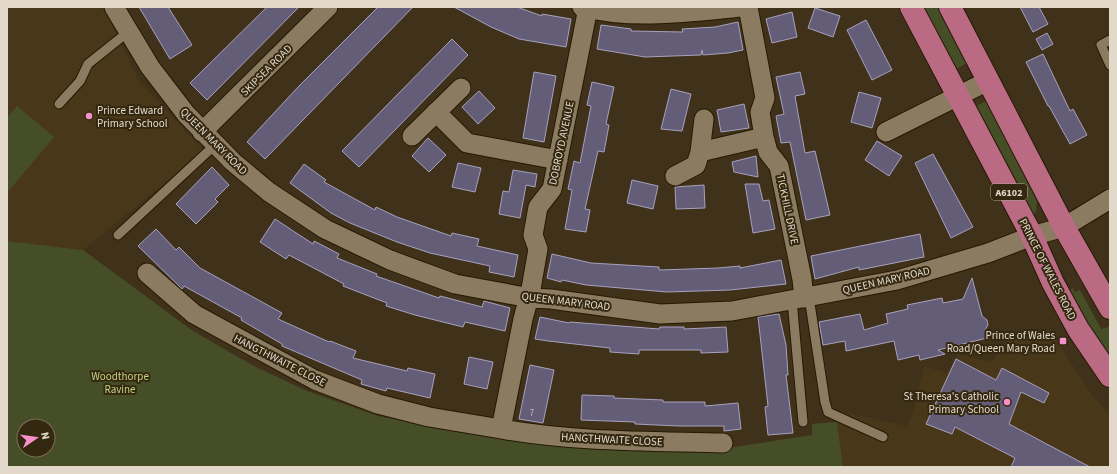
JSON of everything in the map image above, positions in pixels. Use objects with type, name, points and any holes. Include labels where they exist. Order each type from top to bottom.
[{"type":"highway","name":"PRINCE OF WALES ROAD","points":[[911,7],[1032,236],[1049,274],[1078,329],[1110,376]]},
{"type":"highway","name":"A6102","points":[[950,7],[1064,227],[1110,308]]},
{"type":"street","name":"QUEEN MARY ROAD","points":[[114,7],[128,32],[168,92],[232,162],[273,195],[325,229],[390,260],[455,284],[530,298],[551,299],[660,314],[732,311],[897,280],[988,253],[1032,236],[1064,227],[1110,199]]},
{"type":"street","name":"SKIPSEA ROAD","points":[[209,138],[328,7]]},
{"type":"street","points":[[585,8],[650,10],[741,7]]},
{"type":"street","name":"TICKHILL DRIVE","points":[[748,7],[765,98],[760,112],[764,137],[768,152],[779,166],[802,279],[802,298]]},
{"type":"street","name":"DOBROYD AVENUE","points":[[530,298],[538,249],[534,235],[538,207],[552,190],[585,8]]},
{"type":"street","points":[[886,132],[988,81]]},
{"type":"street","points":[[412,136],[460,88]]},
{"type":"street","points":[[436,112],[467,143],[558,160]]},
{"type":"street","points":[[675,176],[696,165],[700,152],[704,119]]},
{"type":"street","points":[[700,152],[764,137]]},
{"type":"street","name":"HANGTHWAITE CLOSE","points":[[147,273],[194,314],[315,380],[378,404],[429,417],[537,435],[572,438],[723,443]]},
{"type":"street","points":[[501,428],[523,319],[530,298]]},
{"type":"lane","points":[[59,104],[80,81],[88,64],[128,32]]},
{"type":"lane","points":[[1110,40],[1101,45],[1110,65]]},
{"type":"lane","points":[[118,236],[209,138]]},
{"type":"lane","points":[[802,298],[803,422]]},
{"type":"lane","points":[[802,298],[828,412],[883,437]]},
{"type":"shaded area","name":"Prince Edward Primary School","points":[[7,7],[103,7],[139,81],[204,151],[83,250],[7,241]]},
{"type":"shaded area","name":"St Theresa's Catholic Primary School","points":[[1049,329],[1092,395],[1110,415],[1110,467],[843,467],[837,422],[848,413],[907,426],[913,413],[924,366],[947,373],[958,354],[992,362],[1005,342]]},
{"type":"green space","points":[[919,7],[939,7],[969,62],[952,71]]},
{"type":"green space","points":[[988,100],[1037,197],[1036,211],[1032,216],[972,108]]},
{"type":"green space","points":[[17,106],[54,137],[7,193],[7,118]]},
{"type":"green space","name":"Woodthorpe Ravine","points":[[7,241],[83,250],[193,331],[250,364],[307,391],[378,416],[444,429],[535,442],[625,450],[716,450],[812,435],[812,424],[837,422],[843,467],[7,467]]},
{"type":"green space","points":[[1073,288],[1075,292],[1080,290],[1101,329],[1109,327],[1110,361],[1067,291]]},
{"type":"building","points":[[139,7],[168,7],[192,45],[170,59]]},
{"type":"building","points":[[267,7],[299,7],[207,100],[190,83]]},
{"type":"building","points":[[378,7],[413,7],[265,159],[247,142],[299,86]]},
{"type":"building","points":[[454,7],[517,7],[542,16],[542,14],[571,19],[566,47],[519,39],[491,27]]},
{"type":"building","points":[[1020,7],[1039,7],[1048,24],[1033,32]]},
{"type":"building","points":[[815,8],[840,16],[833,37],[808,28]]},
{"type":"building","points":[[792,12],[797,37],[772,43],[766,19]]},
{"type":"building","points":[[866,20],[892,70],[872,80],[847,30]]},
{"type":"building","points":[[738,22],[743,50],[728,53],[703,55],[702,50],[701,55],[645,57],[597,49],[601,25],[631,29],[631,31],[683,32],[682,29],[715,27]]},
{"type":"building","points":[[1047,33],[1053,44],[1042,50],[1036,39]]},
{"type":"building","points":[[452,39],[468,55],[359,167],[342,151]]},
{"type":"building","points":[[1043,54],[1070,111],[1073,109],[1087,135],[1070,144],[1048,106],[1026,62]]},
{"type":"building","points":[[534,72],[556,76],[544,142],[523,138]]},
{"type":"building","points":[[800,72],[805,94],[795,96],[805,153],[815,151],[830,215],[806,220],[790,142],[781,143],[776,116],[784,114],[776,77]]},
{"type":"building","points":[[592,82],[614,87],[606,124],[609,125],[604,152],[598,151],[585,209],[590,210],[586,232],[565,229],[572,190],[568,189],[574,161],[580,163],[591,106],[587,105]]},
{"type":"building","points":[[671,89],[691,94],[682,131],[661,129]]},
{"type":"building","points":[[479,91],[495,108],[478,124],[462,107]]},
{"type":"building","points":[[859,92],[881,98],[872,128],[851,122]]},
{"type":"building","points":[[744,104],[749,128],[721,132],[717,110]]},
{"type":"building","points":[[428,138],[446,155],[429,172],[412,156]]},
{"type":"building","points":[[877,141],[902,156],[889,176],[865,160]]},
{"type":"building","points":[[933,154],[973,227],[951,238],[915,163]]},
{"type":"building","points":[[756,156],[758,177],[734,172],[732,162]]},
{"type":"building","points":[[458,163],[481,168],[475,192],[452,187]]},
{"type":"building","points":[[304,164],[326,180],[324,182],[375,210],[376,207],[397,217],[451,236],[452,233],[479,239],[477,246],[518,255],[514,277],[489,272],[490,266],[430,253],[397,242],[350,223],[331,213],[290,183]]},
{"type":"building","points":[[212,167],[229,185],[215,199],[218,202],[196,224],[176,204]]},
{"type":"building","points":[[513,170],[537,174],[535,187],[526,185],[520,218],[499,214],[503,191],[509,192]]},
{"type":"building","points":[[632,180],[658,186],[653,209],[627,203]]},
{"type":"building","points":[[745,184],[759,184],[763,201],[769,200],[775,229],[753,233]]},
{"type":"building","points":[[704,185],[705,208],[676,209],[675,187]]},
{"type":"building","points":[[275,219],[313,244],[314,241],[339,254],[337,258],[377,274],[376,276],[439,298],[440,296],[482,307],[484,301],[510,308],[505,331],[465,322],[463,327],[386,306],[387,303],[343,286],[344,284],[289,255],[286,259],[260,242]]},
{"type":"building","points":[[156,229],[176,250],[179,247],[200,268],[282,313],[278,319],[329,342],[330,341],[356,351],[353,358],[407,371],[408,368],[435,374],[430,398],[387,388],[386,391],[361,384],[362,380],[282,346],[282,344],[241,320],[242,318],[184,286],[182,289],[138,246]]},
{"type":"building","points":[[920,234],[924,257],[859,270],[859,267],[815,279],[811,256]]},
{"type":"building","points":[[552,254],[591,263],[659,267],[659,270],[740,266],[740,268],[781,260],[786,284],[730,290],[667,292],[586,285],[562,280],[561,282],[547,278]]},
{"type":"building","points":[[972,278],[982,316],[987,320],[988,325],[985,330],[987,338],[938,350],[945,354],[920,360],[919,355],[898,360],[894,341],[846,351],[845,341],[823,345],[819,322],[860,314],[864,330],[888,323],[886,314],[908,309],[907,305],[942,298],[943,303],[963,299]]},
{"type":"building","points":[[779,314],[786,345],[788,375],[786,375],[793,433],[768,435],[765,407],[768,406],[758,317]]},
{"type":"building","points":[[540,317],[569,323],[659,329],[660,327],[684,327],[684,329],[726,327],[728,352],[701,353],[701,350],[639,350],[639,354],[610,352],[610,348],[535,339]]},
{"type":"building","points":[[469,357],[493,362],[487,389],[464,384]]},
{"type":"building","points":[[956,359],[996,380],[1002,368],[1049,393],[1044,403],[1021,392],[1009,424],[1090,467],[1011,467],[1015,458],[955,427],[952,434],[926,424]]},
{"type":"building","points":[[530,365],[554,370],[543,423],[519,419]]},
{"type":"building","points":[[582,395],[663,400],[663,402],[705,402],[705,406],[738,403],[741,429],[724,431],[724,426],[679,426],[635,424],[635,422],[581,420]]},
{"type":"place","name":"Prince Edward Primary School","points":[[89,116]]},
{"type":"place","name":"Prince of Wales Road/Queen Mary Road","points":[[1063,341]]},
{"type":"place","name":"St Theresa's Catholic Primary School","points":[[1007,402]]}]
